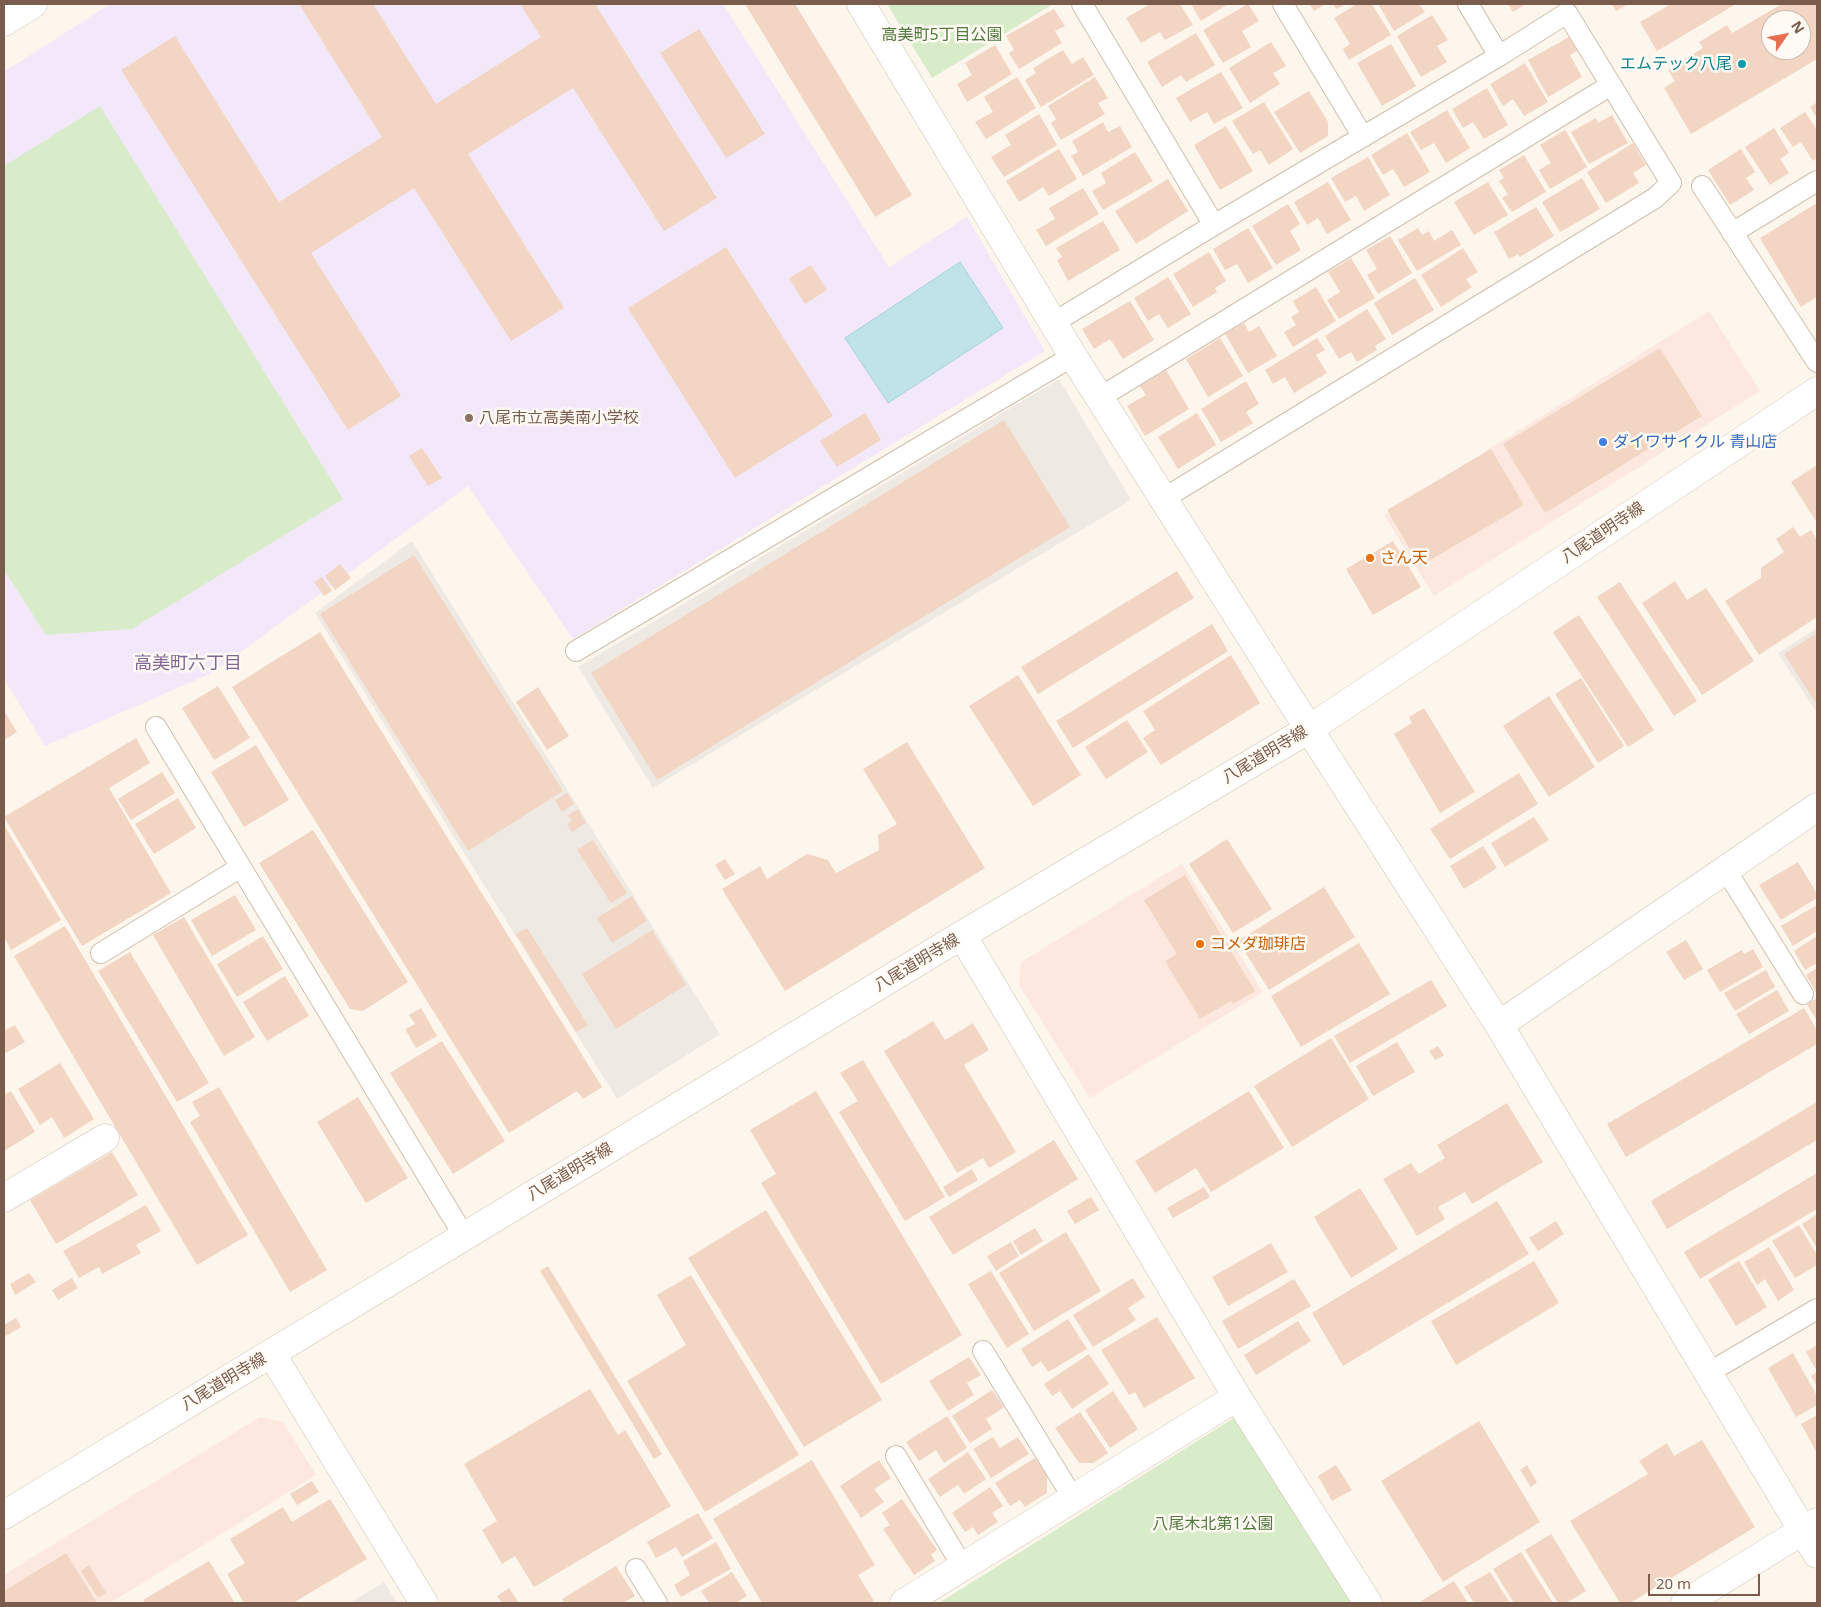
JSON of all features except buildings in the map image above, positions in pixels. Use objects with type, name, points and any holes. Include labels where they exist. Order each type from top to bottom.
[{"type":"street","points":[[4,22],[33,4]]},
{"type":"street","points":[[861,4],[1072,356],[1498,1025],[1708,1373],[1810,1526],[1817,1554]]},
{"type":"street","name":"八尾道明寺線","points":[[4,1515],[962,935],[1309,729],[1817,391]]},
{"type":"street","points":[[1498,1025],[1817,807]]},
{"type":"street","points":[[962,935],[1237,1397],[1368,1603]]},
{"type":"street","points":[[4,1198],[105,1138]]},
{"type":"street","points":[[271,1353],[424,1603]]},
{"type":"street","points":[[904,1603],[1237,1397]]},
{"type":"street","points":[[1685,1603],[1810,1526]]},
{"type":"lane","points":[[1082,4],[1214,225]]},
{"type":"lane","points":[[1283,4],[1363,137]]},
{"type":"lane","points":[[1468,4],[1499,56]]},
{"type":"lane","points":[[1053,323],[1499,56],[1567,13],[1670,183],[1655,198],[1163,499]]},
{"type":"lane","points":[[1099,398],[1610,85]]},
{"type":"lane","points":[[1732,233],[1817,181]]},
{"type":"lane","points":[[1702,186],[1817,362]]},
{"type":"lane","points":[[576,651],[1072,356]]},
{"type":"lane","points":[[156,727],[464,1236]]},
{"type":"lane","points":[[101,953],[241,867]]},
{"type":"lane","points":[[1726,870],[1803,994]]},
{"type":"lane","points":[[1708,1373],[1817,1309]]},
{"type":"lane","points":[[984,1351],[1073,1498]]},
{"type":"lane","points":[[896,1456],[962,1567]]},
{"type":"lane","points":[[636,1568],[657,1603]]},
{"type":"shaded area","name":"八尾市立高美南小学校","points":[[110,4],[723,4],[889,267],[967,217],[1045,351],[573,639],[468,486],[212,673],[45,746],[4,679],[4,72]]},
{"type":"shaded area","points":[[1709,311],[1760,391],[1434,596],[1384,515]]},
{"type":"shaded area","points":[[1059,379],[1131,500],[653,788],[578,667]]},
{"type":"shaded area","points":[[412,541],[720,1034],[617,1099],[315,613]]},
{"type":"shaded area","points":[[1817,628],[1817,713],[1778,653]]},
{"type":"shaded area","points":[[1182,864],[1263,992],[1090,1098],[1019,985],[1021,962]]},
{"type":"shaded area","points":[[260,1417],[283,1422],[316,1475],[110,1603],[4,1603],[4,1575]]},
{"type":"shaded area","points":[[384,1582],[397,1603],[350,1603]]},
{"type":"green space","name":"高美町5丁目公園","points":[[887,4],[1053,4],[932,78]]},
{"type":"green space","points":[[100,106],[343,499],[132,629],[46,635],[4,570],[4,166]]},
{"type":"green space","name":"八尾木北第1公園","points":[[1237,1416],[1358,1603],[939,1603]]},
{"type":"water","points":[[960,262],[1003,328],[888,403],[845,338]]},
{"type":"place","name":"エムテック八尾","points":[[1742,64]]},
{"type":"place","name":"八尾市立高美南小学校","points":[[469,418]]},
{"type":"place","name":"ダイワサイクル 青山店","points":[[1603,442]]},
{"type":"place","name":"さん天","points":[[1370,558]]},
{"type":"place","name":"コメダ珈琲店","points":[[1200,944]]},
{"type":"district","name":"高美町六丁目","points":[[188,664]]}]
